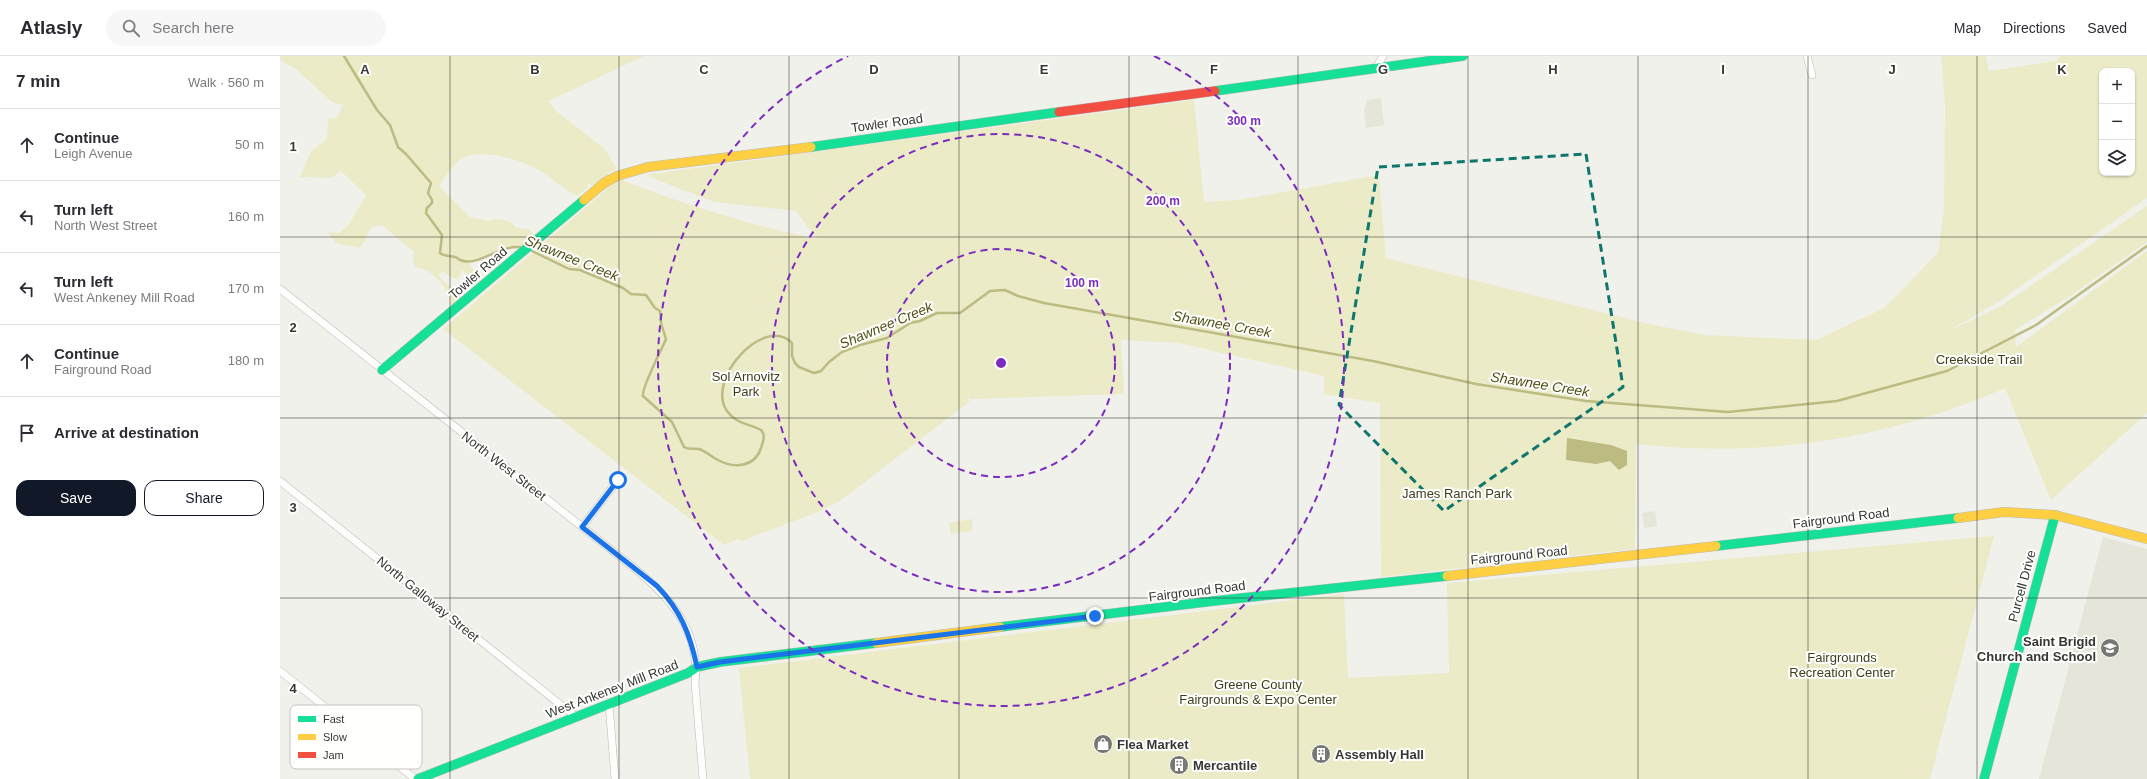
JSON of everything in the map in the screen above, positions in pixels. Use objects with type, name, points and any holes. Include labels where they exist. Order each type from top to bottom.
[{"type":"street","points":[[1376,68],[1383,56]]},
{"type":"street","name":"Towler Road","points":[[382,370],[604,183],[618,175],[634,170],[1463,56]]},
{"type":"street","points":[[1807,56],[1812,74]]},
{"type":"street","name":"North West Street","points":[[280,289],[657,586],[666,596],[682,618],[697,667],[696,683],[703,779]]},
{"type":"street","points":[[582,527],[618,480]]},
{"type":"street","name":"North Galloway Street","points":[[280,481],[576,717]]},
{"type":"street","name":"Fairground Road","points":[[892,641],[1214,601],[1618,558],[1968,515],[2016,512],[2055,516],[2147,539]]},
{"type":"street","name":"Purcell Drive","points":[[1984,779],[2055,516]]},
{"type":"street","name":"West Ankeney Mill Road","points":[[419,779],[688,673],[697,667],[720,662],[892,641]]},
{"type":"street","points":[[280,671],[324,705]]},
{"type":"street","points":[[608,704],[615,779]]},
{"type":"street","points":[[406,769],[419,779]]},
{"type":"highlighted area","points":[[1586,154],[1623,387],[1444,511],[1339,405],[1378,167]]},
{"type":"shaded area","points":[[1381,98],[1384,125],[1366,128],[1364,111],[1367,100]]},
{"type":"shaded area","points":[[1567,438],[1611,445],[1627,451],[1627,465],[1619,470],[1610,461],[1596,464],[1566,460]]},
{"type":"shaded area","points":[[1655,511],[1657,526],[1644,528],[1642,513]]},
{"type":"shaded area","name":"Saint Brigid Church and School","points":[[2103,537],[2147,549],[2147,779],[2039,779]]},
{"type":"green space","points":[[280,56],[644,56],[549,101],[556,111],[604,148],[617,169],[607,174],[685,203],[737,219],[817,239],[796,211],[714,202],[645,175],[1194,100],[1204,202],[1239,200],[1379,175],[1386,258],[1649,324],[1705,335],[1816,340],[1884,308],[1938,253],[1944,209],[1945,104],[1941,56],[1986,56],[1989,71],[2056,61],[2060,56],[2147,56],[2147,198],[1998,302],[1945,333],[2001,306],[2147,206],[2147,242],[2067,298],[2015,330],[2016,347],[2147,251],[2147,413],[2051,500],[2005,388],[1961,406],[1916,421],[1824,441],[1778,446],[1731,448],[1684,448],[1636,444],[1635,549],[1381,577],[1380,403],[1324,394],[1324,376],[1179,343],[1121,340],[1124,394],[970,399],[968,387],[969,402],[840,501],[820,511],[742,541],[738,539],[724,545],[443,329],[605,191],[587,183],[588,187],[577,196],[534,167],[501,156],[479,154],[468,156],[457,162],[439,186],[470,217],[489,221],[498,219],[509,221],[517,228],[528,229],[534,234],[520,247],[509,247],[471,261],[470,266],[483,278],[478,283],[462,270],[458,279],[449,276],[444,272],[438,274],[442,280],[462,297],[451,306],[448,294],[443,285],[436,277],[427,271],[417,268],[413,263],[414,252],[382,225],[370,228],[365,241],[360,248],[336,243],[328,232],[339,233],[348,226],[366,195],[341,171],[331,178],[300,177],[311,151],[327,139],[328,119],[337,118],[343,105],[332,102],[297,70],[280,60]]},
{"type":"green space","points":[[972,519],[973,531],[951,534],[949,523]]},
{"type":"green space","points":[[1994,536],[1930,779],[750,779],[739,668],[1344,594],[1348,678],[1449,673],[1447,583]]},
{"type":"waterway","name":"Shawnee Creek","points":[[344,56],[377,110],[390,125],[398,147],[431,183],[428,193],[432,203],[427,208],[426,213],[442,235],[440,253],[456,257],[467,262],[474,261],[507,248],[524,248]]},
{"type":"waterway","name":"Shawnee Creek","points":[[530,250],[569,269],[580,270],[623,288],[631,294],[646,295],[655,308],[660,311],[661,323],[666,339],[648,377],[643,396],[672,422],[684,447],[689,449],[699,449],[724,463],[737,465],[749,463],[754,459],[761,448],[764,436],[761,430],[735,419],[727,411],[722,398],[724,383],[731,368],[741,354],[754,343],[767,337],[781,336],[792,343],[792,356],[795,363],[799,367],[814,373],[821,371],[829,362],[842,352],[860,345],[887,338],[910,323],[920,321],[937,313],[960,313],[990,291],[1005,290],[1018,296],[1044,303],[1373,361],[1476,384],[1586,401],[1728,412],[1837,401],[1947,371],[2036,325],[2147,246]]},
{"type":"traffic: fast","points":[[1215,91],[1463,56]]},
{"type":"traffic: fast","points":[[811,147],[1059,112]]},
{"type":"traffic: fast","points":[[382,370],[584,200]]},
{"type":"traffic: fast","points":[[1984,779],[2055,515]]},
{"type":"traffic: fast","points":[[1716,546],[1958,518]]},
{"type":"traffic: fast","points":[[1000,627],[1214,601],[1447,576]]},
{"type":"traffic: fast","points":[[418,779],[688,673],[697,667],[720,662],[876,643]]},
{"type":"traffic: slow","points":[[584,200],[604,183],[617,176],[648,167],[811,147]]},
{"type":"traffic: slow","points":[[1958,518],[2004,512],[2055,515],[2147,539]]},
{"type":"traffic: slow","points":[[1447,576],[1716,546]]},
{"type":"traffic: slow","points":[[876,643],[1000,627]]},
{"type":"traffic: jam","points":[[1059,112],[1215,91]]},
{"type":"place","name":"Saint Brigid Church and School","points":[[2110,648]]},
{"type":"place","name":"Flea Market","points":[[1103,744]]},
{"type":"place","name":"Assembly Hall","points":[[1321,754]]},
{"type":"place","name":"Mercantile","points":[[1179,765]]},
{"type":"route","points":[[618,480],[582,527],[657,586],[666,596],[682,618],[697,667],[720,662],[1095,616]]},
{"type":"park label","name":"Creekside Trail","points":[[1979,359]]},
{"type":"park label","name":"Sol Arnovitz Park","points":[[746,384]]},
{"type":"park label","name":"James Ranch Park","points":[[1457,493]]},
{"type":"park label","name":"Fairgrounds Recreation Center","points":[[1842,664]]},
{"type":"park label","name":"Greene County Fairgrounds & Expo Center","points":[[1258,692]]}]
